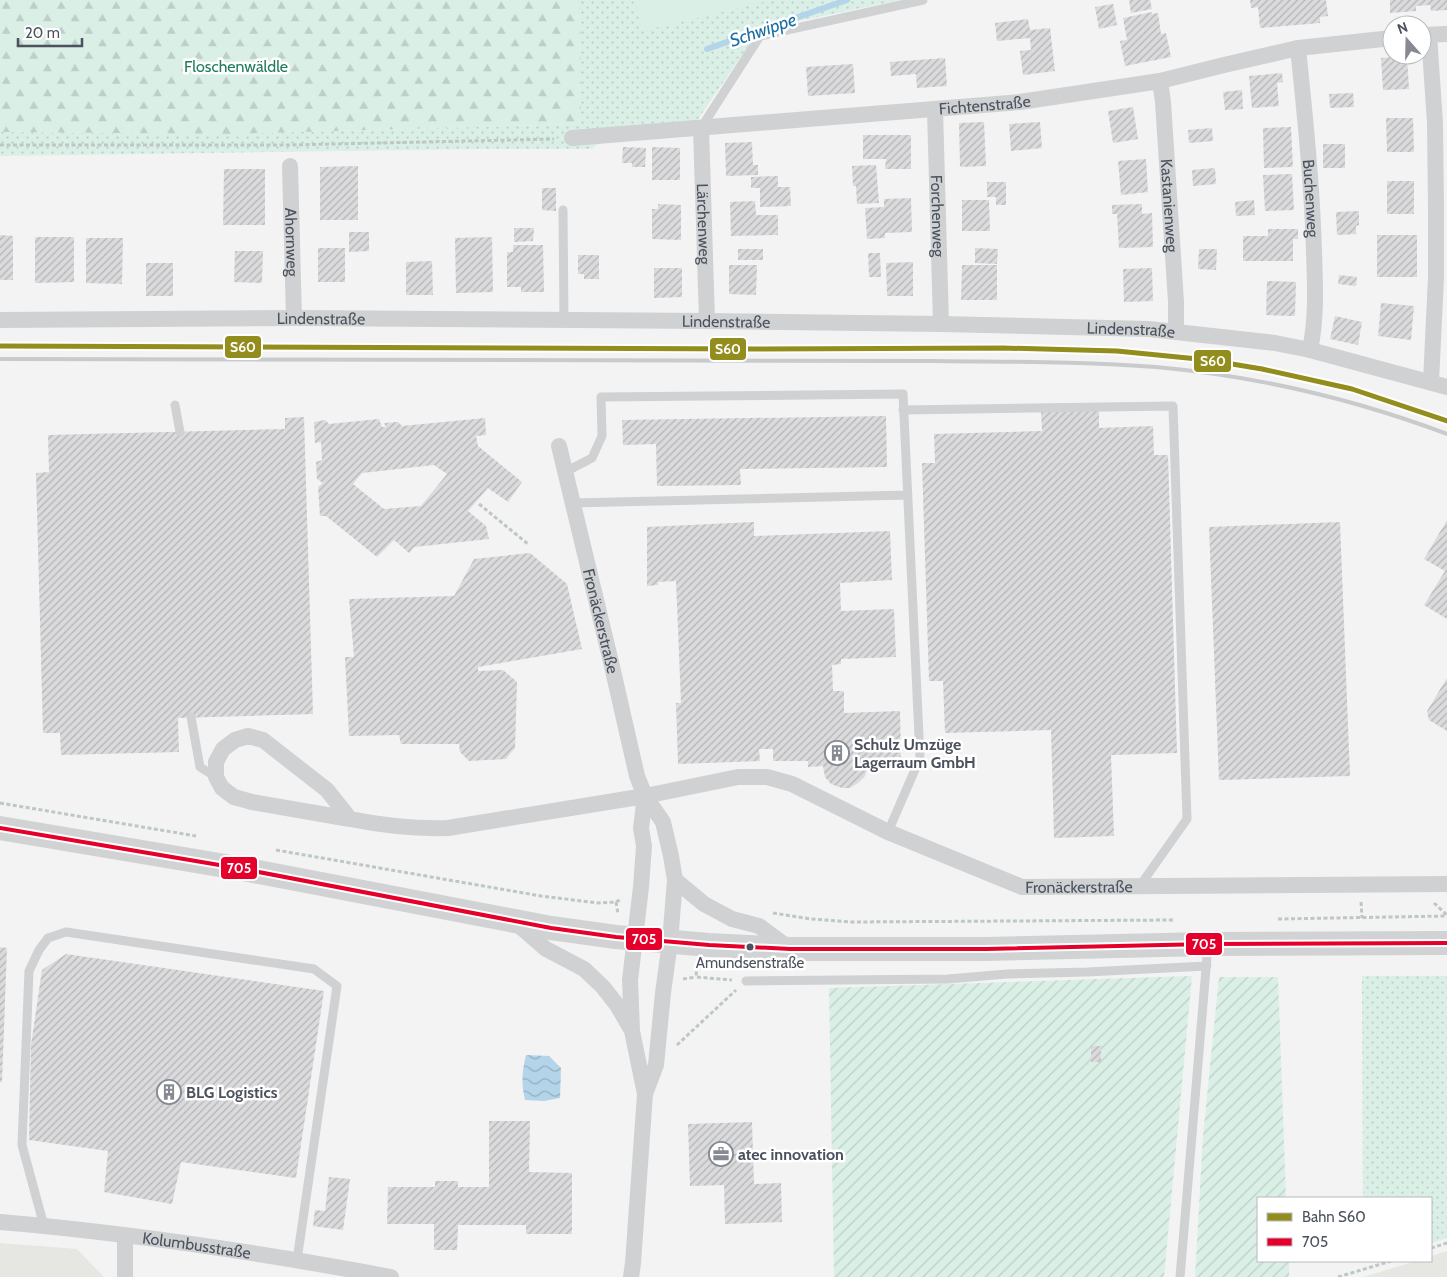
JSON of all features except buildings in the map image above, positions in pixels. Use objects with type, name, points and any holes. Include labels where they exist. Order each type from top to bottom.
[{"type":"main road","points":[[0,828],[242,869],[551,928],[670,942],[790,949],[986,949],[1208,955],[1447,942]]},
{"type":"street","points":[[1432,35],[1447,34]]},
{"type":"street","name":"Fichtenstraße","points":[[572,138],[1020,102],[1160,81],[1241,60],[1298,48],[1382,39]]},
{"type":"street","name":"Buchenweg","points":[[1298,48],[1313,209],[1315,325],[1310,350]]},
{"type":"street","points":[[1428,65],[1435,123],[1436,208],[1436,277],[1430,382]]},
{"type":"street","name":"Kastanienweg","points":[[1160,81],[1164,102],[1175,283],[1176,331]]},
{"type":"street","name":"Forchenweg","points":[[935,110],[941,324]]},
{"type":"street","name":"Lärchenweg","points":[[702,128],[706,321]]},
{"type":"street","name":"Ahornweg","points":[[290,166],[294,318]]},
{"type":"street","name":"Lindenstraße","points":[[0,320],[294,318],[706,321],[1149,329],[1275,343],[1310,350],[1447,386]]},
{"type":"street","name":"Fronäckerstraße","points":[[558,446],[637,776],[645,796],[663,822],[671,856],[675,880],[670,942]]},
{"type":"street","points":[[216,777],[216,762],[223,749],[235,740],[248,736],[263,740],[327,790],[350,819]]},
{"type":"street","name":"Fronäckerstraße","points":[[216,777],[222,788],[234,797],[252,802],[384,826],[418,829],[448,828],[645,796],[738,777],[767,777],[792,784],[888,832],[1022,887],[1447,884]]},
{"type":"street","name":"Fronäckerstraße","points":[[635,939],[644,846],[641,828],[645,796]]},
{"type":"street","points":[[675,880],[704,904],[732,919],[759,926],[790,949]]},
{"type":"street","points":[[514,921],[546,950],[584,969],[603,987],[617,1005],[632,1031]]},
{"type":"street","points":[[635,939],[630,980],[632,1031],[646,1094]]},
{"type":"street","points":[[631,1277],[634,1263],[646,1094],[656,1065],[670,942]]},
{"type":"street","name":"Kolumbusstraße","points":[[0,1222],[125,1236],[297,1260],[391,1277]]},
{"type":"street","points":[[125,1236],[125,1277]]},
{"type":"lane","points":[[702,128],[760,36],[923,0]]},
{"type":"lane","points":[[563,210],[564,321]]},
{"type":"lane","points":[[565,472],[592,458],[602,436],[600,397],[903,394],[920,758],[888,832]]},
{"type":"lane","points":[[175,405],[180,432]]},
{"type":"lane","points":[[904,410],[1173,406],[1179,691],[1187,819],[1139,887]]},
{"type":"lane","points":[[572,502],[908,495]]},
{"type":"lane","points":[[191,717],[200,767],[216,777]]},
{"type":"lane","points":[[44,1226],[22,1145],[29,971],[39,950],[48,938],[66,932],[314,969],[337,986],[297,1260]]},
{"type":"lane","points":[[746,981],[948,979],[1007,974],[1096,972],[1208,955],[1180,1277]]},
{"type":"path","points":[[0,145],[290,145],[572,138]]},
{"type":"path","points":[[479,504],[528,544]]},
{"type":"path","points":[[656,1065],[746,981]]},
{"type":"path","points":[[1432,1248],[1447,1243]]},
{"type":"path","points":[[1338,1277],[1388,1262]]},
{"type":"shaded area","points":[[0,1243],[77,1249],[104,1277],[0,1277]]},
{"type":"shaded area","points":[[1447,1251],[1447,1277],[1363,1277],[1413,1262],[1432,1262],[1432,1256]]},
{"type":"green space","name":"Floschenwäldle","points":[[0,0],[580,0],[581,124],[231,134],[0,132]]},
{"type":"green space","points":[[580,0],[901,0],[760,29],[696,122],[602,139],[592,149],[0,156],[0,132],[231,134],[580,124]]},
{"type":"green space","points":[[635,0],[773,0],[642,31]]},
{"type":"green space","points":[[1192,976],[1164,1277],[834,1277],[829,988]]},
{"type":"green space","points":[[1362,976],[1447,976],[1447,1238],[1432,1243],[1432,1197],[1363,1197]]},
{"type":"green space","points":[[1219,977],[1278,977],[1286,1197],[1257,1197],[1257,1262],[1289,1262],[1289,1277],[1195,1277],[1203,1136]]},
{"type":"water","points":[[526,1055],[549,1056],[561,1068],[560,1098],[544,1101],[525,1100],[523,1077]]},
{"type":"waterway","name":"Schwippe","points":[[707,49],[847,0]]},
{"type":"railway","points":[[0,359],[933,361],[1128,365],[1230,376],[1304,391],[1376,410],[1447,434]]},
{"type":"rail line","name":"S60","points":[[0,346],[1003,348],[1117,351],[1208,360],[1262,369],[1352,389],[1447,421]]},
{"type":"transit line","name":"705","points":[[0,828],[243,869],[551,928],[616,937],[709,945],[790,949],[986,949],[1208,944],[1447,943]]},
{"type":"place","name":"Schulz Umzüge Lagerraum GmbH","points":[[837,753]]},
{"type":"place","name":"Amundsenstraße","points":[[750,947]]},
{"type":"place","name":"BLG Logistics","points":[[169,1092]]},
{"type":"place","name":"atec innovation","points":[[721,1154]]}]
